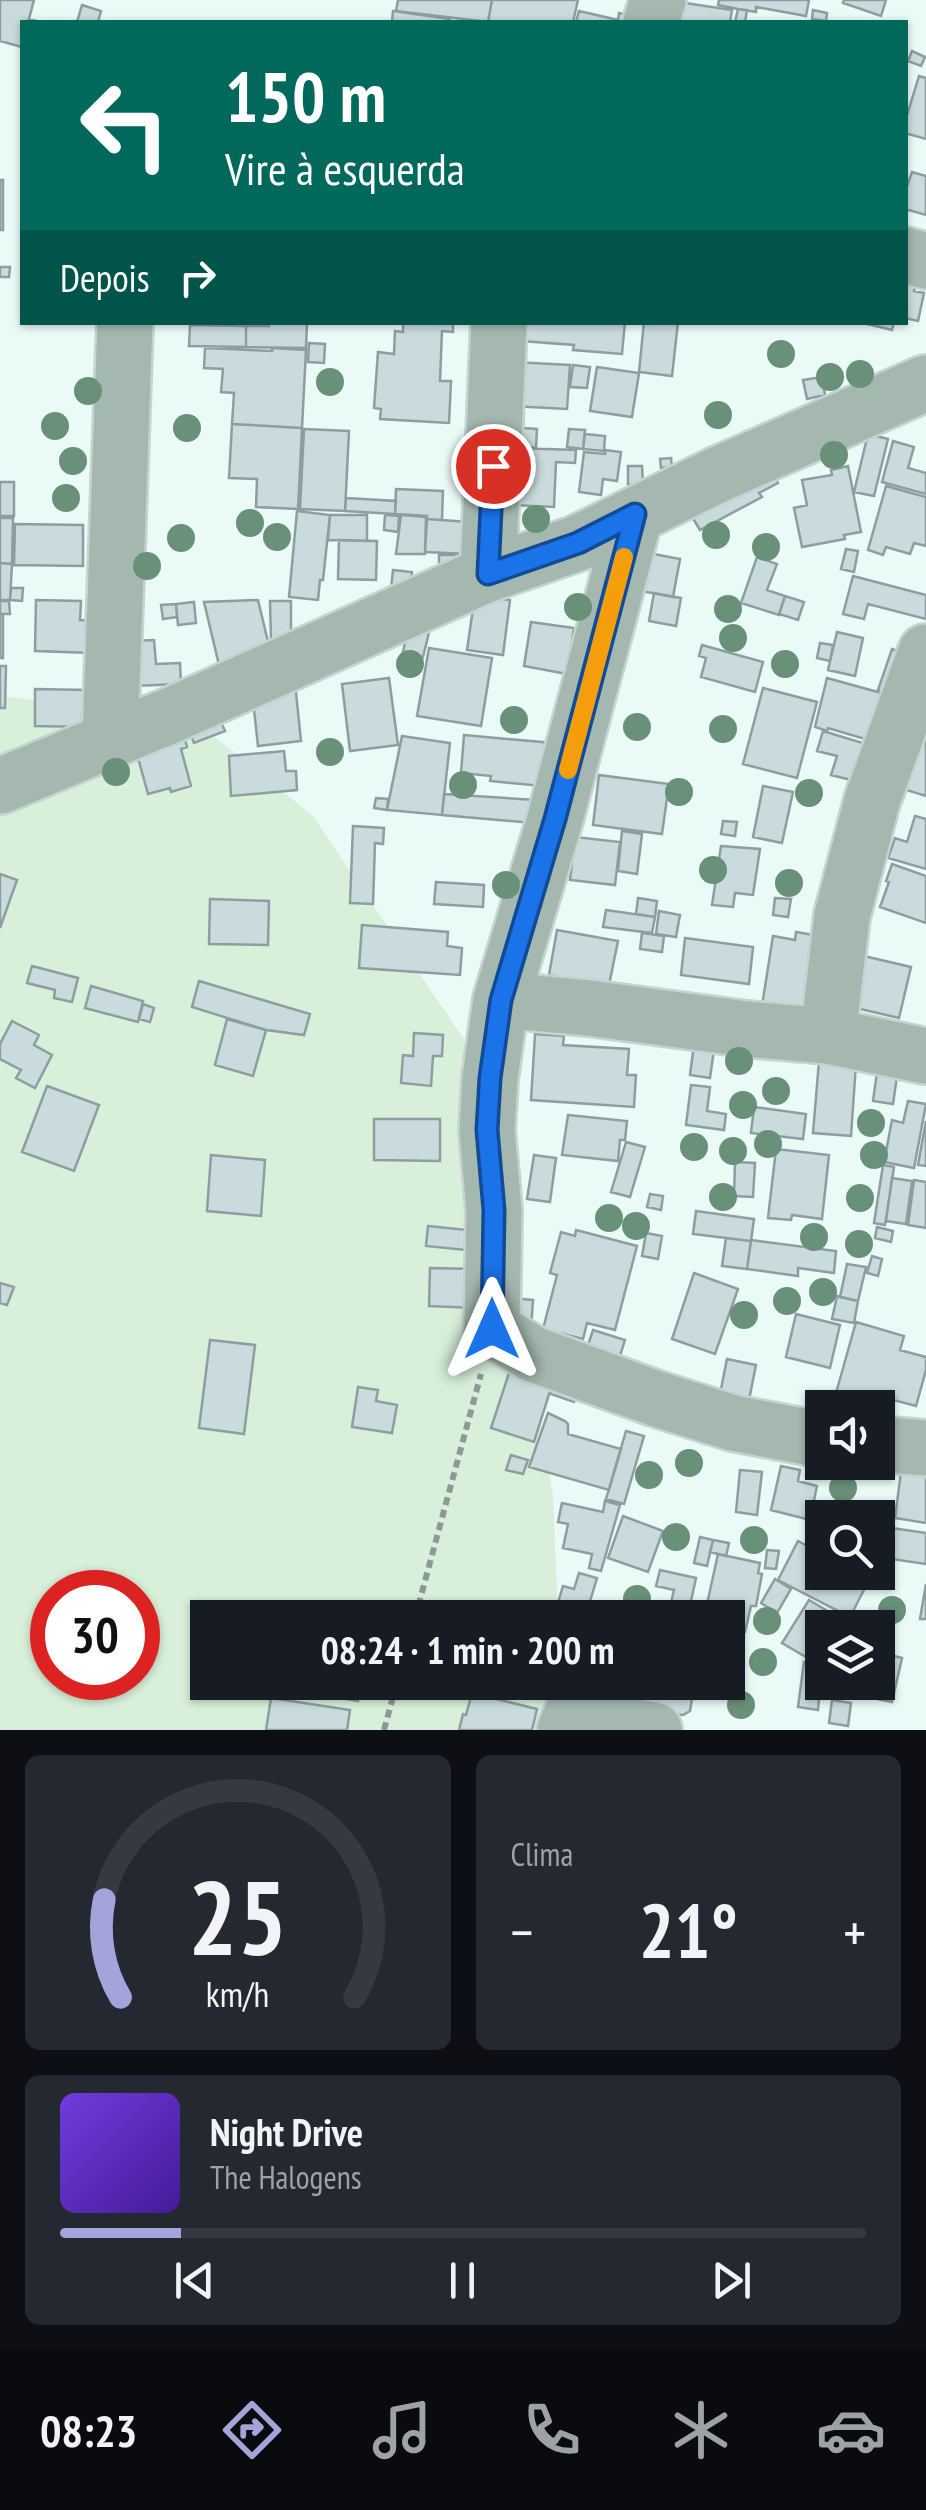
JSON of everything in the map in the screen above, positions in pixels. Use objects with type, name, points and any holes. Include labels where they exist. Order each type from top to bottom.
[{"type":"street","points":[[110,741],[125,325]]},
{"type":"street","points":[[488,574],[500,325]]},
{"type":"street","points":[[0,786],[488,574],[578,543],[716,474],[926,381]]},
{"type":"street","points":[[635,514],[555,819],[501,1000],[487,1130],[494,1210],[492,1329],[533,1354],[657,1399],[733,1423],[805,1437]]},
{"type":"street","points":[[828,1036],[842,916],[877,786],[926,652]]},
{"type":"street","points":[[501,1000],[828,1036],[926,1056]]},
{"type":"street","points":[[566,1730],[571,1715],[654,1730]]},
{"type":"path","points":[[420,1600],[492,1329]]},
{"type":"path","points":[[384,1730],[392,1700]]},
{"type":"green space","points":[[0,696],[191,718],[312,815],[463,1038],[515,1232],[529,1356],[553,1495],[557,1600],[190,1600],[190,1700],[562,1700],[563,1730],[0,1730]]},
{"type":"building","points":[[0,0],[34,0],[29,19],[32,20],[20,20],[20,46],[0,41]]},
{"type":"building","points":[[398,0],[492,0],[488,20],[396,11]]},
{"type":"building","points":[[492,0],[578,0],[573,20],[488,20]]},
{"type":"building","points":[[719,0],[809,0],[806,16],[756,7],[756,12],[738,9],[718,5]]},
{"type":"building","points":[[886,0],[881,16],[843,3]]},
{"type":"building","points":[[672,1],[732,10],[730,20],[667,20]]},
{"type":"building","points":[[82,5],[101,11],[99,20],[78,20]]},
{"type":"building","points":[[738,9],[747,10],[745,20],[735,20]]},
{"type":"building","points":[[813,10],[827,13],[826,20],[812,19]]},
{"type":"building","points":[[393,11],[450,19],[450,20],[392,20]]},
{"type":"building","points":[[579,11],[618,20],[577,20]]},
{"type":"building","points":[[619,13],[635,20],[618,20]]},
{"type":"building","points":[[912,51],[925,57],[921,66],[908,61]]},
{"type":"building","points":[[919,76],[926,78],[926,139],[908,134],[908,112]]},
{"type":"building","points":[[912,172],[926,176],[926,215],[908,210]]},
{"type":"building","points":[[3,180],[3,230],[0,230]]},
{"type":"building","points":[[0,267],[10,267],[9,277],[0,277]]},
{"type":"building","points":[[908,274],[918,276],[914,291],[924,293],[918,321],[908,319]]},
{"type":"building","points":[[190,325],[246,326],[246,347],[189,346]]},
{"type":"building","points":[[307,325],[306,348],[246,347],[246,326]]},
{"type":"building","points":[[403,325],[453,325],[453,332],[442,331],[440,381],[451,381],[449,423],[380,419],[381,409],[374,408],[378,352],[394,354],[395,331],[403,332]]},
{"type":"building","points":[[524,325],[625,325],[622,354],[522,341]]},
{"type":"building","points":[[644,325],[678,325],[672,376],[639,372]]},
{"type":"building","points":[[309,343],[325,344],[324,363],[308,362]]},
{"type":"building","points":[[205,348],[306,350],[302,428],[232,424],[234,393],[221,392],[223,369],[204,368]]},
{"type":"building","points":[[513,362],[570,365],[567,409],[511,406]]},
{"type":"building","points":[[573,365],[590,367],[587,388],[570,387]]},
{"type":"building","points":[[597,367],[639,373],[632,417],[590,411]]},
{"type":"building","points":[[822,377],[825,395],[807,399],[803,380]]},
{"type":"building","points":[[500,412],[524,413],[523,428],[537,429],[536,448],[498,445]]},
{"type":"building","points":[[232,424],[302,428],[298,509],[256,507],[257,479],[229,478]]},
{"type":"building","points":[[304,429],[349,431],[345,511],[300,509]]},
{"type":"building","points":[[569,429],[585,430],[583,449],[567,447]]},
{"type":"building","points":[[585,434],[605,436],[604,451],[583,449]]},
{"type":"building","points":[[868,434],[888,439],[874,496],[854,492]]},
{"type":"building","points":[[893,441],[914,447],[908,468],[926,473],[926,494],[882,482]]},
{"type":"building","points":[[515,448],[576,450],[575,463],[556,462],[554,507],[513,505]]},
{"type":"building","points":[[605,450],[621,452],[617,481],[603,479],[601,495],[579,492],[584,452],[605,454]]},
{"type":"building","points":[[671,458],[672,467],[661,468],[660,459]]},
{"type":"building","points":[[628,466],[642,466],[643,485],[628,485]]},
{"type":"building","points":[[848,466],[861,532],[802,547],[794,508],[807,505],[802,480],[832,475],[831,470]]},
{"type":"building","points":[[769,467],[778,483],[759,493],[762,497],[700,530],[688,510]]},
{"type":"building","points":[[0,482],[14,482],[14,516],[0,516]]},
{"type":"building","points":[[886,486],[926,497],[926,546],[914,543],[910,554],[886,547],[883,555],[868,550]]},
{"type":"building","points":[[396,489],[443,491],[442,520],[395,514]]},
{"type":"building","points":[[346,498],[396,501],[395,514],[345,511]]},
{"type":"building","points":[[297,511],[330,515],[318,600],[289,597]]},
{"type":"building","points":[[330,515],[367,515],[367,541],[328,540]]},
{"type":"building","points":[[385,515],[399,516],[398,532],[384,530]]},
{"type":"building","points":[[401,515],[426,517],[425,554],[396,554]]},
{"type":"building","points":[[0,518],[13,518],[12,564],[0,563]]},
{"type":"building","points":[[427,519],[469,522],[468,554],[425,552]]},
{"type":"building","points":[[15,524],[83,525],[83,566],[14,565]]},
{"type":"building","points":[[339,540],[377,541],[376,580],[338,579]]},
{"type":"building","points":[[846,549],[858,551],[854,572],[841,569]]},
{"type":"building","points":[[643,552],[680,559],[673,597],[636,590]]},
{"type":"building","points":[[439,555],[472,555],[439,579]]},
{"type":"building","points":[[757,557],[777,564],[767,590],[785,596],[779,615],[741,603]]},
{"type":"building","points":[[0,563],[12,564],[10,600],[0,600]]},
{"type":"building","points":[[393,570],[412,572],[409,592],[391,589]]},
{"type":"building","points":[[853,576],[926,595],[926,619],[868,604],[864,619],[843,614]]},
{"type":"building","points":[[11,588],[23,588],[22,601],[10,600]]},
{"type":"building","points":[[654,593],[681,598],[676,626],[649,621]]},
{"type":"building","points":[[475,595],[510,600],[503,655],[467,650]]},
{"type":"building","points":[[785,596],[804,602],[798,620],[779,614]]},
{"type":"building","points":[[36,600],[81,601],[80,620],[94,621],[93,653],[35,651]]},
{"type":"building","points":[[258,600],[271,654],[219,665],[204,602]]},
{"type":"building","points":[[0,601],[9,601],[10,614],[0,614]]},
{"type":"building","points":[[270,601],[291,601],[291,639],[271,639]]},
{"type":"building","points":[[194,602],[196,623],[178,625],[176,604]]},
{"type":"building","points":[[176,604],[177,617],[163,619],[161,605]]},
{"type":"building","points":[[434,612],[423,657],[403,652],[410,619]]},
{"type":"building","points":[[3,614],[3,658],[0,658]]},
{"type":"building","points":[[531,622],[574,628],[567,674],[524,666]]},
{"type":"building","points":[[837,632],[863,638],[855,676],[828,670]]},
{"type":"building","points":[[154,640],[156,664],[180,663],[181,684],[133,686],[131,641]]},
{"type":"building","points":[[820,643],[833,645],[830,661],[817,658]]},
{"type":"building","points":[[702,645],[763,662],[755,692],[701,677],[706,658],[699,656]]},
{"type":"building","points":[[429,648],[492,658],[481,726],[417,716]]},
{"type":"building","points":[[892,649],[911,656],[897,696],[878,690]]},
{"type":"building","points":[[0,666],[6,666],[5,708],[0,708]]},
{"type":"building","points":[[294,673],[301,741],[258,746],[252,691]]},
{"type":"building","points":[[389,678],[398,745],[350,751],[342,684]]},
{"type":"building","points":[[827,678],[885,694],[875,742],[815,727]]},
{"type":"building","points":[[763,688],[817,702],[797,778],[743,764]]},
{"type":"building","points":[[35,689],[87,690],[87,716],[82,716],[82,727],[35,726]]},
{"type":"building","points":[[217,713],[225,731],[194,743],[187,725]]},
{"type":"building","points":[[180,722],[187,747],[181,749],[191,786],[148,794],[137,754]]},
{"type":"building","points":[[902,729],[926,737],[926,796],[884,783]]},
{"type":"building","points":[[823,731],[866,744],[851,780],[831,775],[837,756],[817,751]]},
{"type":"building","points":[[464,735],[553,743],[552,787],[490,781],[491,776],[461,773]]},
{"type":"building","points":[[402,736],[450,743],[442,815],[387,810]]},
{"type":"building","points":[[284,751],[286,771],[296,771],[297,790],[231,796],[229,756]]},
{"type":"building","points":[[599,775],[669,784],[662,834],[593,825]]},
{"type":"building","points":[[763,786],[793,792],[782,843],[753,837]]},
{"type":"building","points":[[444,794],[535,800],[532,823],[442,815]]},
{"type":"building","points":[[376,798],[388,799],[387,810],[374,808]]},
{"type":"building","points":[[915,816],[926,819],[926,869],[888,858],[895,838],[907,842]]},
{"type":"building","points":[[723,821],[737,822],[735,836],[721,834]]},
{"type":"building","points":[[353,826],[384,828],[383,844],[375,843],[373,904],[350,903]]},
{"type":"building","points":[[622,831],[642,834],[637,874],[618,871]]},
{"type":"building","points":[[575,837],[620,842],[615,885],[570,880]]},
{"type":"building","points":[[721,846],[760,849],[753,895],[735,893],[733,907],[712,905]]},
{"type":"building","points":[[892,864],[926,876],[926,923],[880,907]]},
{"type":"building","points":[[0,874],[17,880],[0,928]]},
{"type":"building","points":[[436,882],[484,885],[483,907],[434,904]]},
{"type":"building","points":[[638,898],[657,901],[655,917],[636,914]]},
{"type":"building","points":[[775,898],[791,899],[788,917],[773,915]]},
{"type":"building","points":[[210,899],[269,901],[268,945],[209,944]]},
{"type":"building","points":[[606,910],[655,917],[652,933],[603,927]]},
{"type":"building","points":[[659,911],[680,915],[676,937],[656,934]]},
{"type":"building","points":[[362,925],[448,932],[447,946],[462,948],[460,975],[359,968]]},
{"type":"building","points":[[557,930],[618,941],[609,985],[549,975]]},
{"type":"building","points":[[796,932],[820,936],[806,1020],[761,1012],[773,936],[795,940]]},
{"type":"building","points":[[642,933],[664,936],[662,952],[640,949]]},
{"type":"building","points":[[685,938],[753,947],[749,984],[681,975]]},
{"type":"building","points":[[864,956],[911,967],[899,1018],[852,1007]]},
{"type":"building","points":[[32,966],[78,978],[72,1002],[54,998],[55,990],[27,983]]},
{"type":"building","points":[[199,981],[310,1014],[304,1035],[266,1030],[192,1007]]},
{"type":"building","points":[[91,986],[143,1001],[138,1022],[85,1008]]},
{"type":"building","points":[[143,1004],[154,1008],[150,1022],[139,1019]]},
{"type":"building","points":[[227,1019],[266,1030],[253,1076],[215,1065]]},
{"type":"building","points":[[12,1021],[39,1035],[34,1045],[52,1055],[35,1088],[16,1078],[21,1070],[0,1059],[0,1044]]},
{"type":"building","points":[[696,1029],[714,1050],[710,1078],[690,1075]]},
{"type":"building","points":[[414,1033],[443,1035],[442,1056],[433,1056],[431,1086],[401,1083],[403,1055],[413,1056]]},
{"type":"building","points":[[535,1034],[564,1036],[563,1045],[629,1049],[627,1075],[636,1075],[634,1107],[531,1100]]},
{"type":"building","points":[[879,1058],[899,1062],[893,1104],[873,1101]]},
{"type":"building","points":[[819,1061],[856,1064],[851,1136],[813,1133]]},
{"type":"building","points":[[691,1085],[710,1087],[707,1111],[726,1114],[724,1130],[686,1125]]},
{"type":"building","points":[[47,1086],[99,1105],[74,1171],[22,1152]]},
{"type":"building","points":[[908,1101],[926,1104],[914,1168],[884,1162],[892,1120],[903,1123]]},
{"type":"building","points":[[754,1107],[806,1114],[803,1139],[751,1133]]},
{"type":"building","points":[[568,1115],[627,1121],[618,1161],[562,1155]]},
{"type":"building","points":[[374,1119],[440,1119],[440,1161],[374,1160]]},
{"type":"building","points":[[926,1121],[926,1166],[918,1165]]},
{"type":"building","points":[[626,1142],[645,1147],[630,1197],[611,1192]]},
{"type":"building","points":[[776,1149],[829,1155],[822,1219],[792,1215],[791,1220],[768,1218]]},
{"type":"building","points":[[211,1155],[265,1160],[261,1216],[207,1211]]},
{"type":"building","points":[[534,1155],[556,1158],[550,1202],[527,1199]]},
{"type":"building","points":[[735,1162],[755,1163],[753,1197],[734,1196]]},
{"type":"building","points":[[883,1165],[894,1167],[885,1225],[874,1223]]},
{"type":"building","points":[[892,1178],[912,1181],[906,1224],[886,1221]]},
{"type":"building","points":[[914,1180],[926,1182],[926,1228],[908,1225]]},
{"type":"building","points":[[650,1194],[663,1196],[661,1210],[647,1207]]},
{"type":"building","points":[[696,1211],[754,1219],[751,1241],[693,1234]]},
{"type":"building","points":[[428,1226],[487,1232],[485,1252],[426,1246]]},
{"type":"building","points":[[877,1227],[893,1231],[891,1242],[875,1238]]},
{"type":"building","points":[[576,1230],[637,1246],[615,1330],[587,1323],[583,1339],[543,1329],[557,1275],[550,1273],[561,1232],[575,1236]]},
{"type":"building","points":[[646,1233],[662,1236],[658,1259],[642,1256]]},
{"type":"building","points":[[726,1238],[751,1241],[747,1269],[722,1266]]},
{"type":"building","points":[[751,1240],[836,1251],[834,1273],[798,1268],[798,1276],[747,1269]]},
{"type":"building","points":[[872,1256],[882,1259],[878,1276],[867,1273]]},
{"type":"building","points":[[847,1264],[866,1267],[858,1301],[840,1297]]},
{"type":"building","points":[[430,1268],[475,1269],[474,1308],[429,1306]]},
{"type":"building","points":[[694,1273],[738,1289],[715,1354],[672,1339]]},
{"type":"building","points":[[0,1283],[14,1287],[7,1305],[0,1303]]},
{"type":"building","points":[[837,1296],[858,1301],[854,1323],[832,1319]]},
{"type":"building","points":[[510,1298],[533,1300],[531,1330],[508,1322]]},
{"type":"building","points":[[796,1314],[840,1325],[830,1368],[786,1357]]},
{"type":"building","points":[[856,1322],[904,1336],[900,1350],[926,1357],[916,1406],[895,1400],[895,1390],[837,1390]]},
{"type":"building","points":[[593,1330],[625,1340],[618,1362],[586,1351]]},
{"type":"building","points":[[210,1340],[255,1345],[244,1434],[199,1428]]},
{"type":"building","points":[[727,1359],[756,1365],[747,1410],[718,1404]]},
{"type":"building","points":[[512,1364],[551,1388],[534,1442],[491,1428]]},
{"type":"building","points":[[556,1378],[580,1387],[574,1402],[551,1394]]},
{"type":"building","points":[[358,1387],[378,1390],[376,1401],[397,1405],[392,1433],[352,1427]]},
{"type":"building","points":[[548,1413],[568,1424],[568,1434],[621,1449],[609,1490],[529,1467]]},
{"type":"building","points":[[626,1431],[644,1436],[624,1504],[606,1499]]},
{"type":"building","points":[[511,1455],[528,1460],[523,1474],[506,1470]]},
{"type":"building","points":[[902,1464],[926,1467],[926,1523],[895,1518]]},
{"type":"building","points":[[781,1466],[800,1470],[798,1481],[817,1486],[814,1500],[805,1500],[805,1519],[771,1510]]},
{"type":"building","points":[[740,1470],[762,1472],[757,1515],[736,1512]]},
{"type":"building","points":[[605,1501],[620,1505],[601,1571],[589,1568],[592,1554],[563,1548],[568,1524],[558,1522],[562,1503],[603,1512]]},
{"type":"building","points":[[623,1516],[663,1531],[648,1572],[608,1558]]},
{"type":"building","points":[[895,1528],[926,1533],[926,1564],[895,1559]]},
{"type":"building","points":[[700,1537],[713,1540],[707,1566],[694,1563]]},
{"type":"building","points":[[713,1540],[729,1543],[726,1556],[710,1552]]},
{"type":"building","points":[[798,1541],[805,1545],[805,1590],[864,1590],[854,1610],[836,1610],[778,1580]]},
{"type":"building","points":[[767,1550],[779,1551],[776,1569],[765,1568]]},
{"type":"building","points":[[718,1554],[760,1563],[758,1573],[762,1574],[756,1606],[751,1606],[745,1632],[745,1600],[708,1600]]},
{"type":"building","points":[[660,1570],[696,1578],[691,1600],[672,1600],[674,1590],[656,1586]]},
{"type":"building","points":[[579,1573],[597,1578],[590,1600],[559,1600],[563,1586],[574,1589]]},
{"type":"building","points":[[775,1579],[791,1589],[777,1613],[761,1603]]},
{"type":"building","points":[[926,1584],[926,1619],[920,1619]]},
{"type":"building","points":[[809,1600],[826,1610],[805,1610],[805,1656],[782,1643]]},
{"type":"building","points":[[895,1656],[902,1658],[895,1689]]},
{"type":"building","points":[[805,1662],[805,1700],[819,1700],[818,1710],[798,1707]]},
{"type":"building","points":[[271,1700],[350,1710],[347,1730],[266,1730]]},
{"type":"building","points":[[470,1700],[500,1700],[537,1709],[532,1730],[459,1730],[463,1714],[466,1715]]},
{"type":"building","points":[[640,1700],[692,1700],[690,1711],[683,1715],[638,1710]]},
{"type":"building","points":[[832,1700],[851,1703],[848,1726],[829,1723]]},
{"type":"slow traffic","points":[[568,770],[624,557]]},
{"type":"route","points":[[492,1329],[494,1210],[487,1130],[501,1000],[555,819],[635,514],[578,543],[488,574],[493,466]]}]
